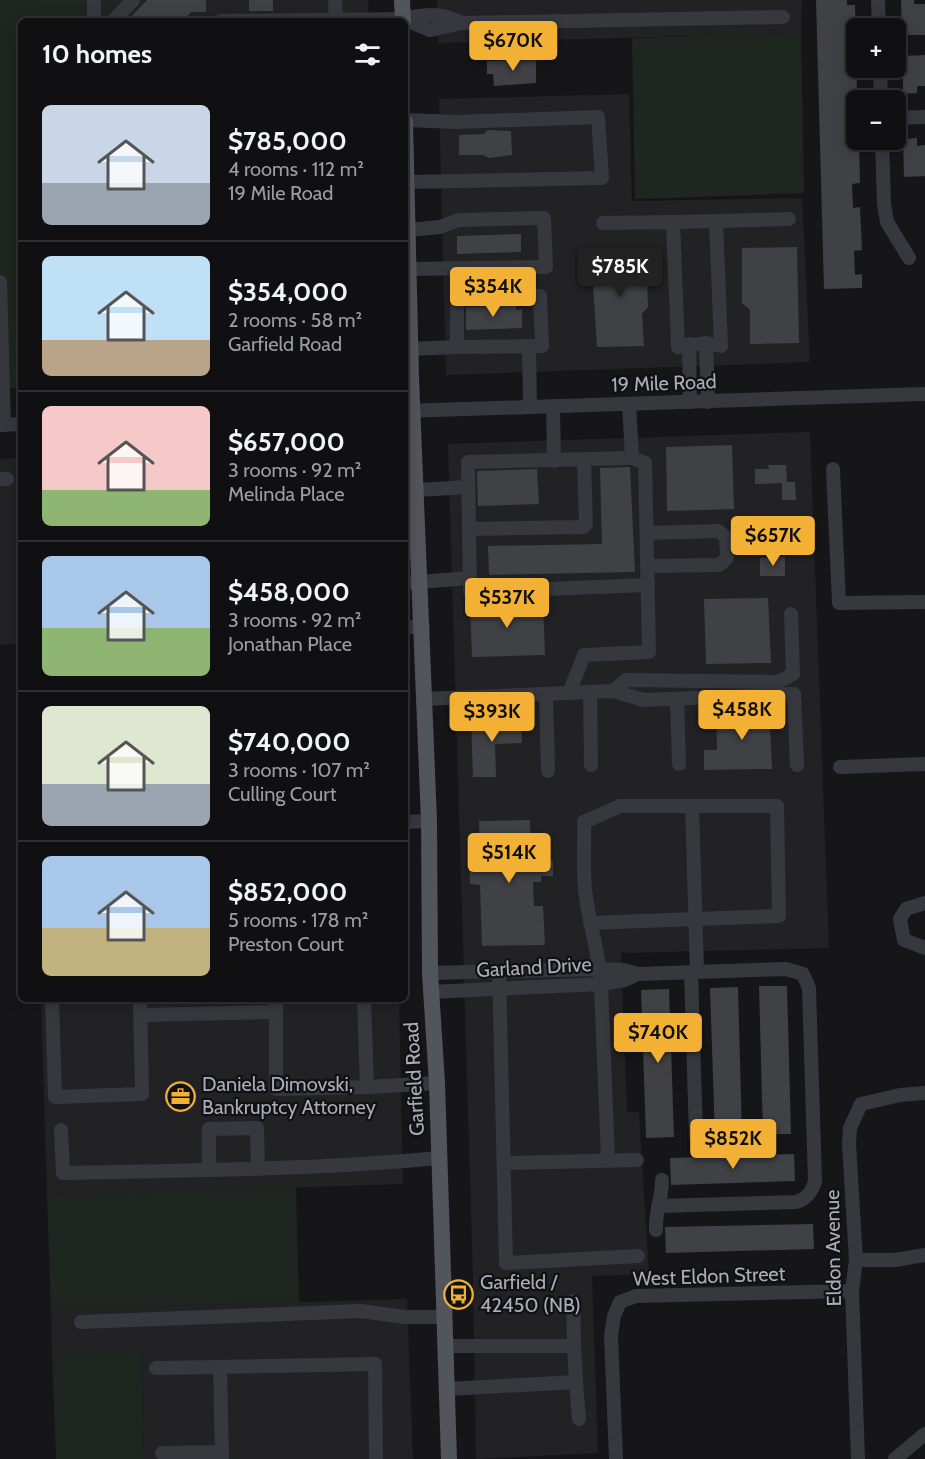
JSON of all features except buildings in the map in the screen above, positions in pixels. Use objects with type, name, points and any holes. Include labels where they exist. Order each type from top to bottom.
[{"type":"main road","points":[[402,0],[403,18]]},
{"type":"main road","name":"Garfield Road","points":[[408,290],[409,411],[417,490],[413,583],[423,627],[429,821],[430,992],[437,1083],[449,1459]]},
{"type":"street","points":[[94,0],[94,18]]},
{"type":"street","points":[[116,18],[133,0]]},
{"type":"street","points":[[335,0],[336,18]]},
{"type":"street","points":[[878,0],[879,18]]},
{"type":"street","points":[[408,22],[429,30],[462,23],[783,17]]},
{"type":"street","points":[[408,121],[457,122],[598,117],[602,178],[408,182]]},
{"type":"street","points":[[906,118],[925,117]]},
{"type":"street","points":[[882,150],[884,204],[887,222],[909,258]]},
{"type":"street","points":[[408,231],[440,227],[459,220],[544,218],[546,267],[408,261]]},
{"type":"street","points":[[603,223],[789,219]]},
{"type":"street","points":[[673,222],[678,347],[706,343],[721,346],[716,221]]},
{"type":"street","points":[[0,282],[2,425],[18,424]]},
{"type":"street","points":[[410,349],[457,346],[542,346],[540,296],[457,298],[457,346]]},
{"type":"street","points":[[706,343],[708,402]]},
{"type":"street","points":[[689,344],[690,402]]},
{"type":"street","points":[[529,345],[530,407]]},
{"type":"street","name":"19 Mile Road","points":[[409,411],[925,394]]},
{"type":"street","points":[[629,404],[632,458]]},
{"type":"street","points":[[553,406],[555,461]]},
{"type":"street","points":[[569,693],[584,655],[649,652],[648,585],[646,533],[645,463],[632,458],[584,461],[468,462],[470,592],[648,585]]},
{"type":"street","points":[[469,530],[583,527],[586,524],[584,461]]},
{"type":"street","points":[[833,470],[839,603],[925,602]]},
{"type":"street","points":[[417,490],[468,487]]},
{"type":"street","points":[[646,533],[718,531],[726,537],[727,558],[719,565],[647,566]]},
{"type":"street","points":[[413,583],[470,578]]},
{"type":"street","points":[[613,691],[626,680],[778,681],[793,674],[791,614]]},
{"type":"street","points":[[408,627],[423,627]]},
{"type":"street","points":[[425,699],[613,691],[645,700],[794,694],[797,765]]},
{"type":"street","points":[[590,692],[591,765]]},
{"type":"street","points":[[546,694],[548,771]]},
{"type":"street","points":[[677,699],[679,764]]},
{"type":"street","points":[[840,767],[925,764]]},
{"type":"street","points":[[590,923],[779,916],[777,806],[620,806],[584,822],[585,894],[590,923],[600,969],[602,984],[608,1160]]},
{"type":"street","points":[[692,806],[696,919],[694,972],[696,1137]]},
{"type":"street","points":[[408,822],[429,821]]},
{"type":"street","points":[[925,903],[906,909],[900,919],[904,940],[925,948]]},
{"type":"street","name":"Garland Drive","points":[[430,973],[600,969],[638,974],[786,969],[803,974],[809,988],[815,1181],[808,1196],[796,1202],[658,1206]]},
{"type":"street","points":[[499,972],[506,1263],[638,1256]]},
{"type":"street","name":"Garland Drive","points":[[430,992],[602,984],[625,981],[638,974]]},
{"type":"street","points":[[52,1002],[55,1097],[142,1094],[140,1002]]},
{"type":"street","points":[[364,1002],[367,1087]]},
{"type":"street","points":[[140,1015],[276,1006],[276,1089],[437,1083]]},
{"type":"street","name":"Eldon Avenue","points":[[858,1459],[852,1291],[856,1260],[849,1128],[861,1104],[900,1095],[925,1093]]},
{"type":"street","points":[[210,1169],[208,1129],[257,1128],[258,1168]]},
{"type":"street","points":[[61,1130],[63,1173],[258,1168],[440,1158]]},
{"type":"street","points":[[504,1162],[637,1160]]},
{"type":"street","points":[[656,1230],[655,1215],[662,1195],[662,1180]]},
{"type":"street","points":[[856,1260],[895,1260],[925,1255]]},
{"type":"street","name":"West Eldon Street","points":[[616,1459],[611,1336],[617,1307],[625,1298],[852,1291]]},
{"type":"street","points":[[573,1301],[579,1419]]},
{"type":"street","points":[[81,1322],[362,1311],[405,1317],[445,1317]]},
{"type":"street","points":[[446,1347],[574,1346]]},
{"type":"street","points":[[156,1368],[375,1364],[376,1459]]},
{"type":"street","points":[[162,1453],[222,1456],[220,1367]]},
{"type":"street","points":[[448,1389],[576,1382]]},
{"type":"street","points":[[895,1459],[925,1434]]},
{"type":"shaded area","points":[[0,0],[81,0],[82,18],[18,18],[18,388],[0,389]]},
{"type":"shaded area","points":[[81,0],[368,0],[369,18],[82,18]]},
{"type":"shaded area","points":[[437,0],[802,0],[801,33],[438,43]]},
{"type":"shaded area","points":[[801,33],[804,193],[635,199],[632,38]]},
{"type":"shaded area","points":[[629,94],[632,201],[802,198],[810,362],[446,375],[439,99]]},
{"type":"shaded area","points":[[810,432],[829,948],[621,953],[627,1112],[639,1112],[649,1274],[592,1276],[598,1453],[476,1459],[473,1277],[448,444]]},
{"type":"shaded area","points":[[18,458],[18,644],[0,645],[0,459]]},
{"type":"shaded area","points":[[41,1002],[399,1002],[403,1184],[47,1196]]},
{"type":"shaded area","points":[[296,1187],[299,1302],[51,1309],[47,1196]]},
{"type":"shaded area","points":[[407,1299],[413,1459],[144,1459],[141,1352],[52,1353],[51,1309]]},
{"type":"shaded area","points":[[141,1352],[144,1459],[56,1459],[52,1353]]},
{"type":"place","name":"Daniela Dimovski, Bankruptcy Attorney","points":[[181,1096]]},
{"type":"place","name":"Garfield / 42450 (NB)","points":[[459,1294]]}]
